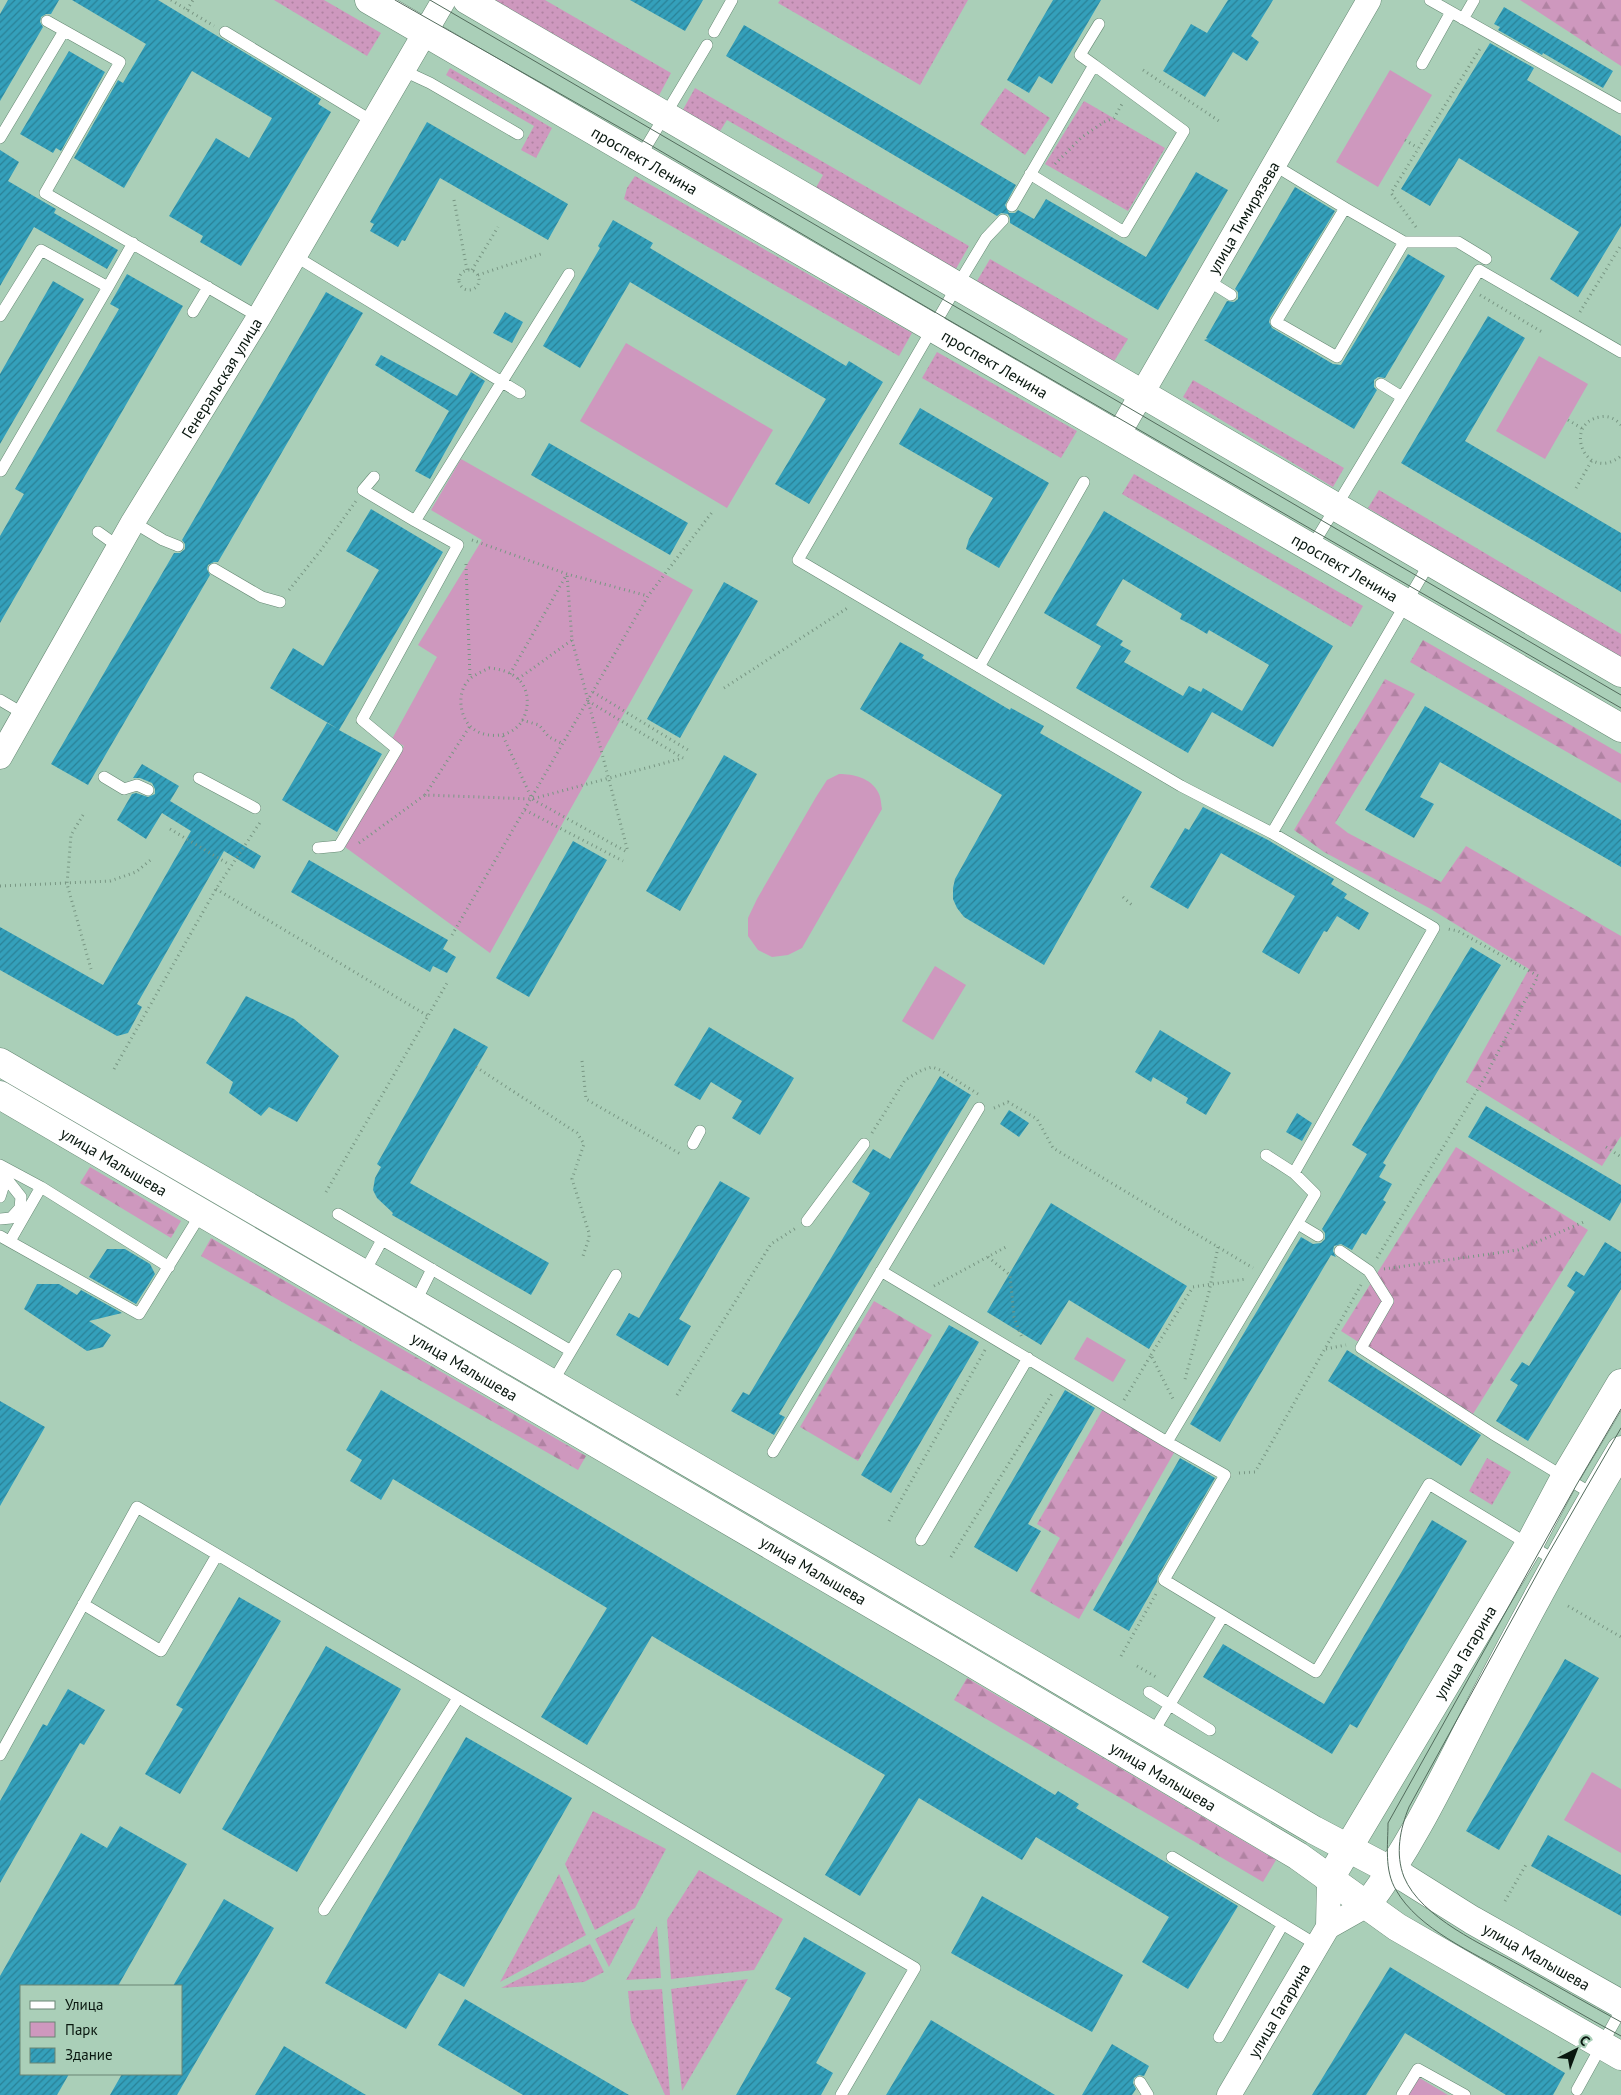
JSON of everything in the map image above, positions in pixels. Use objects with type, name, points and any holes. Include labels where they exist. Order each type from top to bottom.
[{"type":"main road","name":"проспект Ленина","points":[[369,0],[1621,728]]},
{"type":"main road","points":[[467,0],[1621,673]]},
{"type":"main road","name":"улица Малышева","points":[[0,1062],[1152,1734],[1621,2004]]},
{"type":"main road","name":"улица Малышева","points":[[0,1095],[967,1660],[1298,1856],[1397,1927],[1611,2050]]},
{"type":"main road","name":"улица Гагарина","points":[[1330,1880],[1347,1847],[1529,1545],[1565,1477],[1621,1383]]},
{"type":"main road","name":"улица Гагарина","points":[[1367,1904],[1391,1871],[1424,1815],[1556,1561],[1621,1450]]},
{"type":"street","name":"Генеральская улица","points":[[0,757],[133,522],[259,317],[444,0]]},
{"type":"street","name":"улица Тимирязева","points":[[1118,435],[1369,0]]},
{"type":"street","name":"улица Гагарина","points":[[1229,2095],[1322,1936],[1330,1880]]},
{"type":"street","name":"улица Гагарина","points":[[1322,1936],[1367,1904]]},
{"type":"lane","points":[[714,32],[732,0]]},
{"type":"lane","points":[[1430,0],[1620,105]]},
{"type":"lane","points":[[1463,19],[1474,0]]},
{"type":"lane","points":[[1422,64],[1452,12]]},
{"type":"lane","points":[[47,21],[120,62],[45,193],[259,317]]},
{"type":"lane","points":[[1035,176],[1124,232],[1184,131],[1080,55],[1099,24]]},
{"type":"lane","points":[[0,138],[64,31]]},
{"type":"lane","points":[[225,32],[372,122]]},
{"type":"lane","points":[[640,157],[707,44]]},
{"type":"lane","points":[[1012,206],[1035,176],[1094,65]]},
{"type":"lane","points":[[402,70],[430,83],[518,134]]},
{"type":"lane","points":[[1274,165],[1404,242],[1458,242],[1486,259]]},
{"type":"lane","points":[[1344,208],[1272,320],[1342,360],[1404,242]]},
{"type":"lane","points":[[1003,220],[986,238],[957,286],[798,560],[1181,786],[1272,833],[1434,928],[1294,1173]]},
{"type":"lane","points":[[1,471],[133,243]]},
{"type":"lane","points":[[0,316],[41,250],[108,287]]},
{"type":"lane","points":[[295,256],[520,393]]},
{"type":"lane","points":[[1311,548],[1479,270],[1621,352]]},
{"type":"lane","points":[[415,521],[569,274]]},
{"type":"lane","points":[[1208,280],[1231,295]]},
{"type":"lane","points":[[193,312],[208,287]]},
{"type":"lane","points":[[1381,384],[1402,397]]},
{"type":"lane","points":[[318,848],[339,846],[397,749],[362,720],[462,541],[415,521],[363,490],[374,476]]},
{"type":"lane","points":[[979,667],[1084,482]]},
{"type":"lane","points":[[133,522],[163,540],[178,546]]},
{"type":"lane","points":[[98,532],[119,547]]},
{"type":"lane","points":[[1272,833],[1430,562]]},
{"type":"lane","points":[[214,569],[262,597],[280,602]]},
{"type":"lane","points":[[0,700],[24,714]]},
{"type":"lane","points":[[104,777],[124,789],[137,785],[148,790]]},
{"type":"lane","points":[[199,778],[255,808]]},
{"type":"lane","points":[[773,1452],[979,1108]]},
{"type":"lane","points":[[693,1144],[700,1131]]},
{"type":"lane","points":[[807,1221],[864,1144]]},
{"type":"lane","points":[[1168,1442],[1315,1194],[1294,1173],[1266,1155]]},
{"type":"lane","points":[[0,1165],[169,1267]]},
{"type":"lane","points":[[0,1197],[3,1177]]},
{"type":"lane","points":[[0,1219],[11,1218],[20,1208],[21,1202],[21,1197],[3,1177]]},
{"type":"lane","points":[[41,1188],[5,1238],[140,1314],[202,1212]]},
{"type":"lane","points":[[338,1214],[571,1351]]},
{"type":"lane","points":[[1298,1224],[1318,1236]]},
{"type":"lane","points":[[363,1274],[382,1240]]},
{"type":"lane","points":[[1340,1251],[1369,1271],[1388,1301],[1361,1348],[1493,1434],[1594,1495]]},
{"type":"lane","points":[[415,1304],[432,1269]]},
{"type":"lane","points":[[881,1271],[1226,1475],[1164,1580],[1316,1672],[1429,1484],[1556,1561]]},
{"type":"lane","points":[[552,1384],[616,1274]]},
{"type":"lane","points":[[921,1540],[1028,1358]]},
{"type":"lane","points":[[0,1755],[137,1507],[915,1968],[841,2095]]},
{"type":"lane","points":[[83,1604],[161,1651],[217,1555]]},
{"type":"lane","points":[[1152,1734],[1223,1616]]},
{"type":"lane","points":[[1149,1692],[1210,1730]]},
{"type":"lane","points":[[324,1910],[458,1698]]},
{"type":"lane","points":[[1172,1857],[1283,1924],[1322,1936]]},
{"type":"lane","points":[[1219,2037],[1283,1924]]},
{"type":"lane","points":[[1577,2090],[1611,2050],[1621,2010]]},
{"type":"lane","points":[[1402,2095],[1418,2069],[1465,2095]]},
{"type":"lane","points":[[1140,2082],[1148,2095]]},
{"type":"path","points":[[171,0],[225,32]]},
{"type":"path","points":[[187,10],[194,0]]},
{"type":"path","points":[[1433,243],[1414,225],[1391,192],[1489,33]]},
{"type":"path","points":[[1144,70],[1219,121]]},
{"type":"path","points":[[1035,176],[1082,137],[1104,122],[1114,118],[1130,91]]},
{"type":"path","points":[[1405,140],[1418,148]]},
{"type":"path","points":[[454,200],[467,270]]},
{"type":"path","points":[[472,270],[498,227]]},
{"type":"path","points":[[1578,315],[1621,245]]},
{"type":"path","points":[[478,275],[541,254]]},
{"type":"path","points":[[467,270],[472,270],[478,275],[479,282],[476,288],[470,291],[463,289],[459,283],[459,276],[467,270]]},
{"type":"path","points":[[1468,288],[1542,332]]},
{"type":"path","points":[[1621,425],[1612,418],[1602,416],[1593,419],[1583,429],[1580,442],[1583,451],[1592,460],[1606,464],[1621,456]]},
{"type":"path","points":[[1568,420],[1583,429]]},
{"type":"path","points":[[1576,488],[1592,460]]},
{"type":"path","points":[[280,602],[321,550],[363,490]]},
{"type":"path","points":[[452,935],[648,596],[713,511]]},
{"type":"path","points":[[470,678],[489,668],[503,670],[518,679],[527,694],[527,711],[518,726],[503,735],[486,735],[470,726],[461,711],[462,694],[470,678],[462,541],[567,574],[648,596]]},
{"type":"path","points":[[503,735],[532,799],[628,852],[572,640],[567,574]]},
{"type":"path","points":[[510,674],[567,574]]},
{"type":"path","points":[[724,688],[862,598]]},
{"type":"path","points":[[518,679],[572,640]]},
{"type":"path","points":[[593,692],[688,750]]},
{"type":"path","points":[[425,795],[532,799],[683,758],[588,700]]},
{"type":"path","points":[[522,720],[539,725],[549,737],[562,744]]},
{"type":"path","points":[[354,846],[425,795],[470,726]]},
{"type":"path","points":[[525,810],[623,861]]},
{"type":"path","points":[[83,815],[71,834],[67,884],[91,969]]},
{"type":"path","points":[[114,1069],[230,865],[262,820]]},
{"type":"path","points":[[170,829],[230,865]]},
{"type":"path","points":[[0,886],[110,881],[136,872],[153,858]]},
{"type":"path","points":[[216,889],[428,1016]]},
{"type":"path","points":[[1123,897],[1133,906]]},
{"type":"path","points":[[1226,1475],[1255,1472],[1369,1271],[1485,1077],[1538,976],[1458,930],[1434,928]]},
{"type":"path","points":[[326,1192],[447,983]]},
{"type":"path","points":[[582,1061],[586,1098],[684,1157]]},
{"type":"path","points":[[476,1067],[577,1133],[584,1144],[572,1178],[590,1233],[583,1256]]},
{"type":"path","points":[[864,1144],[905,1080],[922,1070],[932,1067],[978,1093],[979,1108],[994,1108],[1008,1102],[1037,1119],[1053,1148],[1267,1276]]},
{"type":"path","points":[[1606,1148],[1621,1157]]},
{"type":"path","points":[[678,1395],[771,1244],[807,1221]]},
{"type":"path","points":[[1369,1271],[1518,1250],[1586,1221]]},
{"type":"path","points":[[940,1292],[932,1288],[1006,1247]]},
{"type":"path","points":[[1182,1417],[1185,1379],[1211,1284],[1218,1247]]},
{"type":"path","points":[[889,1521],[998,1328],[1023,1341],[1014,1317],[1010,1275],[988,1257]]},
{"type":"path","points":[[1117,1396],[1125,1401],[1193,1287],[1267,1276]]},
{"type":"path","points":[[1152,1355],[1182,1417]]},
{"type":"path","points":[[951,1557],[1062,1379]]},
{"type":"path","points":[[1121,1656],[1164,1580]]},
{"type":"path","points":[[1568,1606],[1621,1637]]},
{"type":"path","points":[[1137,1666],[1161,1680]]},
{"type":"path","points":[[1505,1901],[1527,1863]]},
{"type":"path","points":[[1560,2052],[1578,2063]]},
{"type":"green space","points":[[274,0],[324,0],[381,33],[367,56]]},
{"type":"green space","points":[[496,0],[545,0],[671,73],[656,101],[493,6]]},
{"type":"green space","points":[[780,0],[968,0],[920,85],[778,3]]},
{"type":"green space","points":[[1520,0],[1621,0],[1621,66]]},
{"type":"green space","points":[[450,68],[552,128],[536,158],[521,150],[534,126],[446,75]]},
{"type":"green space","points":[[1390,70],[1432,95],[1378,187],[1336,162]]},
{"type":"green space","points":[[695,88],[969,246],[953,274],[813,193],[823,175],[727,120],[717,136],[680,115]]},
{"type":"green space","points":[[1005,88],[1050,118],[1025,155],[980,124]]},
{"type":"green space","points":[[1084,101],[1165,148],[1128,211],[1045,164]]},
{"type":"green space","points":[[635,176],[912,333],[899,356],[624,199],[627,188]]},
{"type":"green space","points":[[990,259],[1128,339],[1111,366],[974,286]]},
{"type":"green space","points":[[626,343],[773,430],[727,508],[580,421]]},
{"type":"green space","points":[[937,352],[1077,431],[1061,458],[922,378]]},
{"type":"green space","points":[[1539,356],[1588,384],[1545,459],[1496,431]]},
{"type":"green space","points":[[1193,380],[1344,468],[1333,487],[1183,397]]},
{"type":"green space","points":[[461,459],[693,590],[490,953],[345,847],[404,746],[392,739],[437,657],[418,645],[482,540],[431,510]]},
{"type":"green space","points":[[1134,474],[1363,606],[1351,627],[1122,494]]},
{"type":"green space","points":[[1379,490],[1621,634],[1621,660],[1368,508]]},
{"type":"green space","points":[[1423,640],[1621,754],[1621,783],[1410,662]]},
{"type":"green space","points":[[1385,679],[1415,694],[1335,823],[1348,833],[1441,882],[1466,846],[1621,936],[1621,1136],[1602,1166],[1466,1082],[1529,969],[1429,908],[1324,852],[1294,830]]},
{"type":"green space","points":[[839,774],[856,776],[871,783],[879,794],[882,809],[802,948],[788,955],[772,957],[758,950],[748,936],[748,918],[816,797],[827,780]]},
{"type":"green space","points":[[935,966],[966,985],[933,1040],[902,1021]]},
{"type":"green space","points":[[1456,1147],[1588,1230],[1473,1414],[1341,1331]]},
{"type":"green space","points":[[90,1167],[181,1221],[171,1238],[80,1183]]},
{"type":"green space","points":[[211,1238],[586,1456],[578,1470],[201,1256]]},
{"type":"green space","points":[[874,1301],[932,1335],[858,1461],[800,1427]]},
{"type":"green space","points":[[1087,1337],[1126,1360],[1113,1382],[1074,1359]]},
{"type":"green space","points":[[1103,1409],[1175,1451],[1079,1619],[1030,1591],[1060,1538],[1037,1524]]},
{"type":"green space","points":[[1487,1458],[1511,1472],[1492,1505],[1469,1491]]},
{"type":"green space","points":[[967,1678],[1276,1860],[1263,1882],[954,1700]]},
{"type":"green space","points":[[1592,1772],[1621,1789],[1621,1853],[1564,1820]]},
{"type":"green space","points":[[593,1811],[666,1849],[635,1908],[595,1930],[565,1864]]},
{"type":"green space","points":[[699,1870],[783,1919],[754,1970],[671,1979],[667,1920]]},
{"type":"green space","points":[[559,1874],[586,1935],[500,1982]]},
{"type":"green space","points":[[635,1918],[609,1967],[595,1939]]},
{"type":"green space","points":[[657,1926],[661,1978],[626,1980]]},
{"type":"green space","points":[[590,1944],[604,1972],[584,1982],[501,1988]]},
{"type":"green space","points":[[748,1979],[682,2091],[671,1989]]},
{"type":"green space","points":[[662,1989],[670,2095],[665,2095],[631,2020],[628,1991]]},
{"type":"green space","points":[[1418,2077],[1448,2095],[1407,2095]]},
{"type":"building","points":[[8,0],[59,0],[51,14],[41,17],[40,22],[43,27],[0,101],[0,14]]},
{"type":"building","points":[[72,0],[158,0],[321,99],[318,104],[331,112],[241,266],[200,242],[203,236],[169,216],[216,138],[249,158],[272,118],[192,71],[124,188],[74,158],[118,80],[123,83],[146,44]]},
{"type":"building","points":[[630,0],[703,0],[685,31]]},
{"type":"building","points":[[1053,0],[1101,0],[1052,84],[1039,76],[1029,93],[1007,80]]},
{"type":"building","points":[[1228,0],[1273,0],[1251,36],[1259,42],[1247,61],[1233,52],[1205,97],[1163,71],[1191,24],[1207,33]]},
{"type":"building","points":[[1504,7],[1613,71],[1603,88],[1543,53],[1542,55],[1498,30],[1500,27],[1494,24]]},
{"type":"building","points":[[744,25],[1016,185],[1005,205],[1009,213],[1015,213],[1018,210],[1034,219],[1046,199],[1146,257],[1196,172],[1228,190],[1158,310],[1010,223],[1008,214],[1001,213],[997,216],[726,56]]},
{"type":"building","points":[[1490,43],[1534,68],[1527,80],[1621,136],[1621,226],[1578,297],[1550,279],[1579,232],[1459,158],[1430,206],[1401,189]]},
{"type":"building","points":[[69,51],[105,72],[61,151],[56,148],[53,153],[20,134]]},
{"type":"building","points":[[427,122],[568,204],[548,240],[440,178],[405,241],[402,240],[398,247],[370,231],[374,224],[370,222]]},
{"type":"building","points":[[0,150],[19,162],[8,181],[56,209],[54,213],[118,250],[107,269],[34,227],[0,286]]},
{"type":"building","points":[[1295,187],[1335,211],[1270,318],[1269,322],[1272,328],[1333,364],[1341,365],[1408,254],[1445,276],[1385,378],[1378,377],[1374,380],[1374,387],[1377,390],[1354,429],[1204,340],[1208,339],[1206,338],[1227,301],[1234,302],[1238,299],[1238,292],[1235,289]]},
{"type":"building","points":[[613,220],[653,243],[650,248],[846,366],[849,361],[883,382],[809,504],[775,484],[826,399],[630,282],[580,368],[543,346],[600,248],[598,246]]},
{"type":"building","points":[[127,274],[183,306],[0,623],[0,536],[24,494],[15,489],[119,309],[110,304]]},
{"type":"building","points":[[53,281],[84,299],[0,444],[0,374]]},
{"type":"building","points":[[326,292],[363,313],[218,562],[208,565],[207,569],[210,575],[88,785],[51,764],[174,553],[180,553],[185,549],[185,544],[182,540]]},
{"type":"building","points":[[505,312],[523,322],[512,343],[493,333]]},
{"type":"building","points":[[1488,316],[1525,338],[1465,441],[1621,533],[1621,592],[1401,463]]},
{"type":"building","points":[[381,355],[457,396],[471,372],[485,381],[430,479],[415,471],[449,411],[375,365]]},
{"type":"building","points":[[920,408],[1049,483],[999,568],[966,549],[969,539],[993,498],[899,444]]},
{"type":"building","points":[[549,443],[688,523],[670,555],[531,475]]},
{"type":"building","points":[[371,509],[443,552],[339,730],[382,754],[337,832],[282,800],[327,723],[338,729],[270,688],[293,648],[323,666],[379,570],[346,551]]},
{"type":"building","points":[[1104,511],[1333,646],[1273,747],[1212,712],[1188,753],[1076,688],[1101,646],[1044,613]],"holes":[[[1123,579],[1182,614],[1180,619],[1207,634],[1209,630],[1269,665],[1242,711],[1203,688],[1201,692],[1189,686],[1183,696],[1124,662],[1131,651],[1120,645],[1123,641],[1096,625]]]},
{"type":"building","points":[[724,582],[758,601],[680,738],[647,719]]},
{"type":"building","points":[[900,642],[924,655],[922,658],[1010,710],[1011,708],[1044,726],[1040,733],[1142,792],[1044,965],[964,917],[953,899],[955,879],[1002,795],[860,709]]},
{"type":"building","points":[[1425,706],[1621,820],[1621,867],[1440,762],[1420,797],[1434,804],[1414,838],[1365,810]]},
{"type":"building","points":[[724,755],[757,774],[680,911],[646,891]]},
{"type":"building","points":[[142,764],[179,786],[170,801],[261,856],[254,869],[224,851],[137,1004],[142,1007],[128,1033],[117,1036],[0,970],[0,927],[103,985],[191,831],[162,813],[146,839],[117,820],[132,794],[136,793],[148,797],[155,794],[152,783],[140,778],[133,778]]},
{"type":"building","points":[[1203,807],[1268,840],[1334,879],[1331,884],[1347,894],[1344,898],[1369,913],[1359,930],[1337,916],[1327,932],[1324,931],[1299,974],[1262,952],[1295,896],[1221,853],[1188,909],[1150,887],[1185,828],[1189,830]]},
{"type":"building","points":[[573,841],[607,860],[529,997],[496,978]]},
{"type":"building","points":[[309,860],[448,940],[443,949],[456,957],[447,973],[433,966],[430,972],[291,892]]},
{"type":"building","points":[[1471,947],[1501,965],[1383,1163],[1386,1165],[1379,1177],[1392,1184],[1383,1200],[1386,1202],[1366,1235],[1362,1233],[1352,1250],[1341,1244],[1334,1246],[1333,1251],[1336,1257],[1331,1255],[1220,1442],[1190,1424],[1301,1237],[1313,1244],[1321,1243],[1325,1239],[1325,1233],[1322,1229],[1367,1154],[1352,1145]]},
{"type":"building","points":[[246,996],[294,1019],[339,1056],[297,1122],[269,1107],[261,1116],[229,1093],[233,1082],[206,1063]]},
{"type":"building","points":[[709,1027],[794,1078],[760,1135],[732,1118],[742,1101],[711,1082],[700,1100],[674,1085]]},
{"type":"building","points":[[454,1028],[488,1047],[410,1183],[549,1263],[531,1295],[392,1215],[393,1213],[377,1198],[373,1190],[375,1178],[381,1167],[377,1164]]},
{"type":"building","points":[[1160,1030],[1231,1073],[1206,1115],[1186,1103],[1188,1098],[1153,1077],[1151,1082],[1135,1072]]},
{"type":"building","points":[[940,1076],[971,1095],[779,1414],[785,1417],[774,1435],[731,1411],[743,1392],[749,1395],[870,1193],[852,1182],[873,1149],[890,1159]]},
{"type":"building","points":[[1486,1106],[1621,1185],[1621,1202],[1610,1221],[1468,1137]]},
{"type":"building","points":[[1009,1110],[1029,1123],[1019,1137],[1000,1124]]},
{"type":"building","points":[[1297,1113],[1312,1123],[1302,1141],[1286,1132]]},
{"type":"building","points":[[720,1181],[750,1198],[679,1319],[691,1326],[668,1366],[616,1335],[629,1313],[639,1318]]},
{"type":"building","points":[[1051,1203],[1187,1286],[1149,1349],[1069,1300],[1041,1345],[987,1312]]},
{"type":"building","points":[[1605,1242],[1621,1252],[1621,1289],[1528,1441],[1496,1421],[1518,1385],[1510,1380],[1522,1362],[1529,1366],[1575,1292],[1567,1286],[1576,1271],[1584,1276]]},
{"type":"building","points":[[107,1249],[125,1249],[150,1264],[155,1274],[136,1304],[89,1277]]},
{"type":"building","points":[[37,1284],[59,1284],[77,1295],[81,1290],[122,1313],[89,1321],[111,1335],[103,1347],[87,1351],[24,1309]]},
{"type":"building","points":[[949,1325],[979,1342],[891,1493],[861,1475]]},
{"type":"building","points":[[1347,1350],[1481,1435],[1461,1466],[1328,1381]]},
{"type":"building","points":[[381,1390],[1055,1795],[1058,1791],[1079,1804],[1076,1808],[1238,1906],[1188,1989],[1142,1962],[1169,1917],[1036,1837],[1022,1860],[919,1798],[860,1896],[825,1875],[885,1775],[652,1636],[587,1745],[541,1717],[607,1608],[393,1479],[381,1500],[350,1481],[362,1460],[346,1450]]},
{"type":"building","points":[[1065,1390],[1095,1408],[1028,1524],[1041,1531],[1017,1572],[974,1547]]},
{"type":"building","points":[[0,1401],[45,1427],[0,1506]]},
{"type":"building","points":[[1180,1458],[1215,1478],[1158,1576],[1157,1582],[1129,1631],[1093,1610]]},
{"type":"building","points":[[1432,1520],[1467,1541],[1357,1728],[1350,1724],[1332,1754],[1203,1677],[1223,1644],[1324,1704]]},
{"type":"building","points":[[239,1597],[281,1621],[180,1794],[145,1774],[183,1709],[176,1705]]},
{"type":"building","points":[[326,1646],[401,1689],[297,1872],[222,1829]]},
{"type":"building","points":[[1565,1659],[1599,1678],[1499,1850],[1466,1831]]},
{"type":"building","points":[[68,1689],[105,1710],[84,1745],[80,1743],[0,1883],[0,1801],[43,1724],[47,1726]]},
{"type":"building","points":[[466,1737],[572,1798],[464,1987],[439,1973],[406,2029],[325,1983]]},
{"type":"building","points":[[120,1826],[187,1864],[119,1985],[20,1985],[20,2075],[68,2075],[57,2095],[0,2095],[0,1976],[81,1833],[107,1848]]},
{"type":"building","points":[[1548,1835],[1621,1875],[1621,1916],[1531,1866]]},
{"type":"building","points":[[982,1896],[1123,1975],[1092,2032],[951,1953]]},
{"type":"building","points":[[224,1899],[274,1928],[177,2095],[110,2095],[121,2075],[182,2075],[182,1985],[174,1985]]},
{"type":"building","points":[[804,1937],[866,1973],[816,2063],[833,2073],[821,2095],[736,2095],[791,1998],[775,1989]]},
{"type":"building","points":[[1390,1967],[1565,2073],[1553,2095],[1506,2095],[1405,2033],[1366,2095],[1312,2095]]},
{"type":"building","points":[[465,1999],[629,2095],[523,2095],[438,2045]]},
{"type":"building","points":[[931,2020],[1055,2095],[886,2095]]},
{"type":"building","points":[[1112,2044],[1149,2066],[1144,2076],[1139,2075],[1134,2078],[1133,2083],[1136,2089],[1132,2095],[1082,2095]]},
{"type":"building","points":[[284,2046],[366,2095],[255,2095]]},
{"type":"tram line","points":[[395,0],[647,143],[940,315],[1621,708]]},
{"type":"tram line","points":[[430,0],[1621,695]]},
{"type":"tram line","points":[[1621,1409],[1577,1484],[1388,1823],[1387,1849],[1388,1866],[1392,1882],[1406,1904],[1418,1917],[1448,1939],[1621,2036]]},
{"type":"tram line","points":[[1621,1428],[1547,1556],[1409,1807],[1403,1824],[1399,1851],[1401,1868],[1412,1892],[1439,1918],[1472,1939],[1621,2022]]}]
